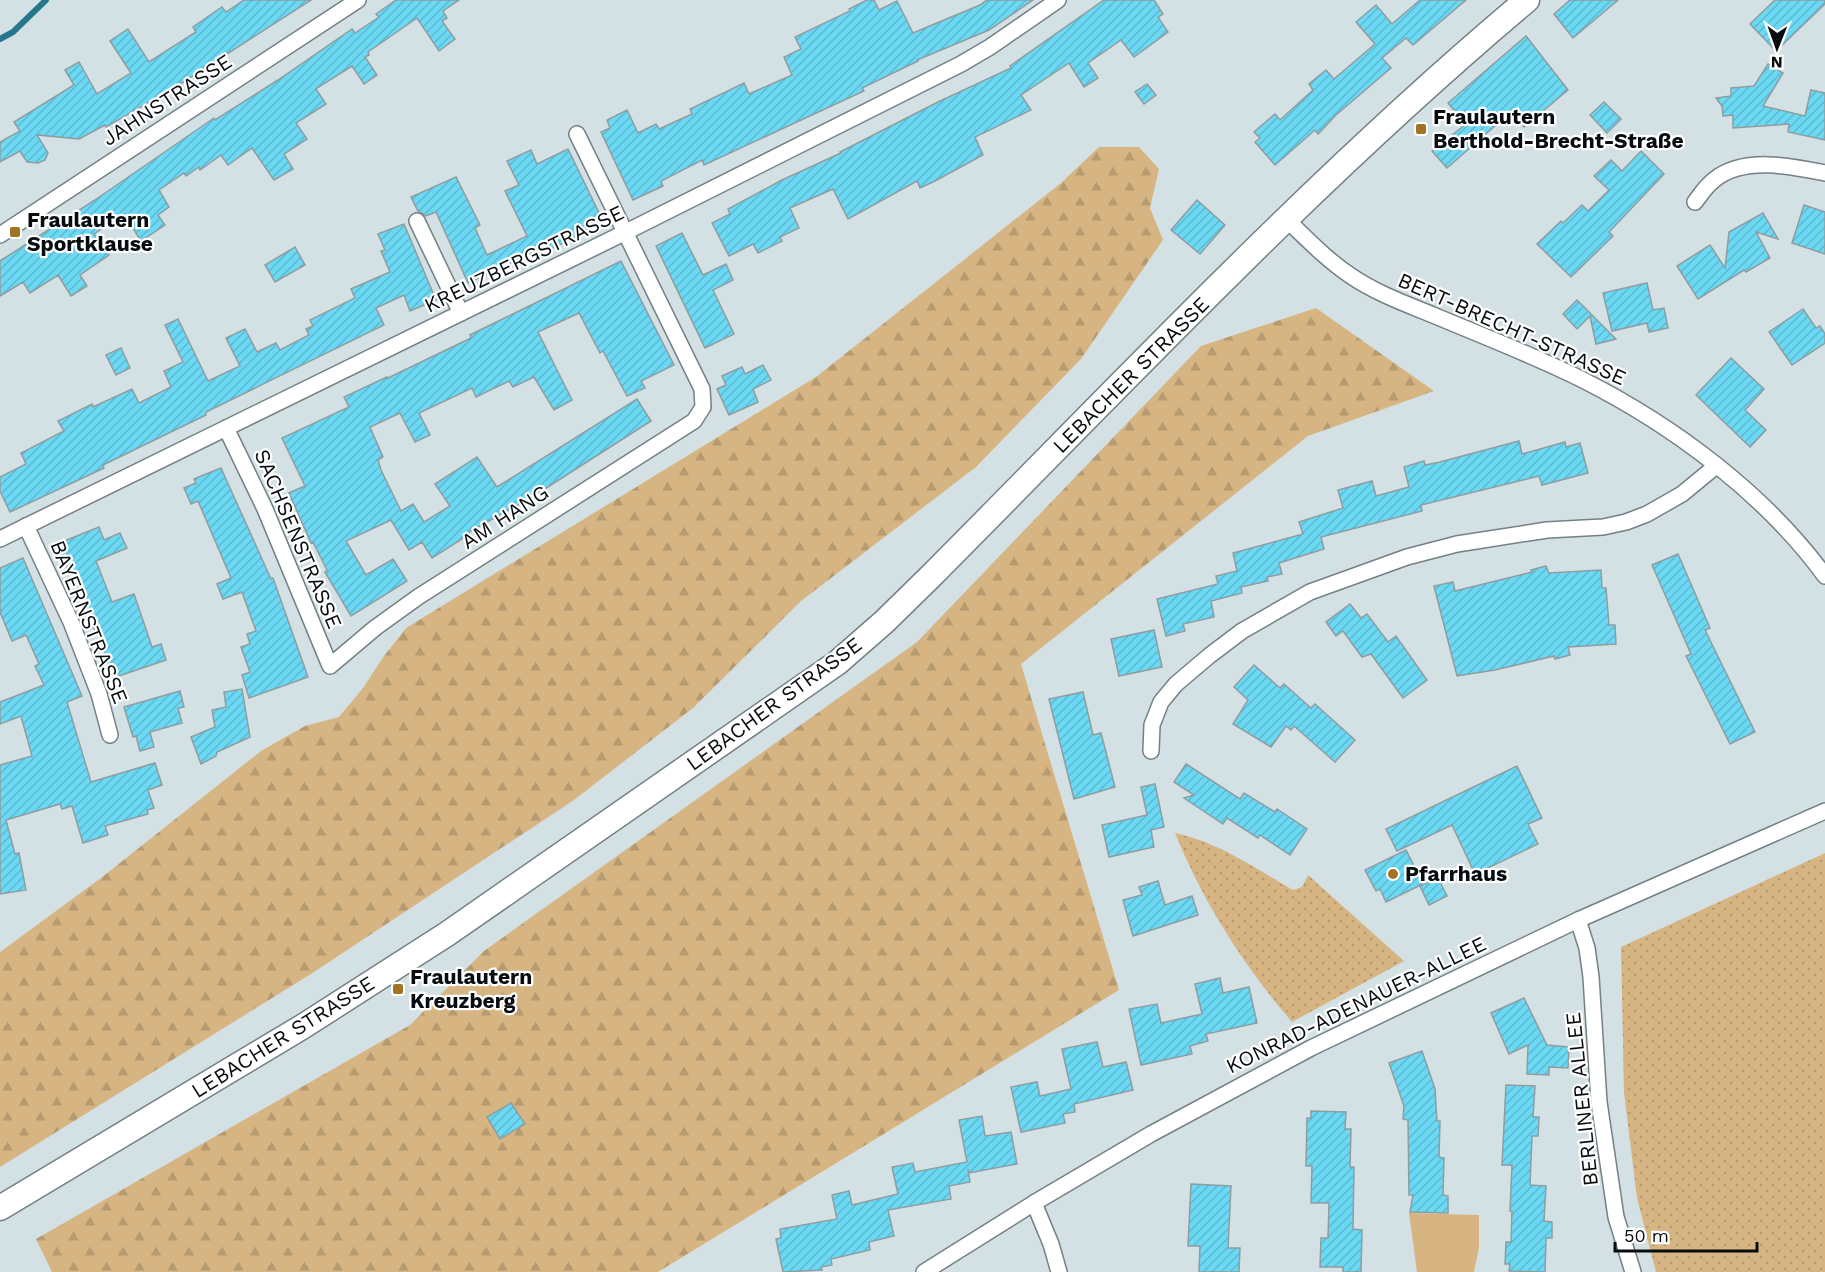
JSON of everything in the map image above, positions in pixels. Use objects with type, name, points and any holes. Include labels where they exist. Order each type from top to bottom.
[{"type":"main road","name":"LEBACHER STRASSE","points":[[0,1208],[302,1027],[438,940],[837,663],[884,622],[930,577],[1286,219],[1440,74],[1527,0]]},
{"type":"street","name":"JAHNSTRASSE","points":[[0,235],[358,0]]},
{"type":"street","name":"KREUZBERGSTRASSE","points":[[0,539],[626,232],[960,64],[990,47],[1058,0]]},
{"type":"street","points":[[577,134],[626,232]]},
{"type":"street","points":[[1695,202],[1715,179],[1727,171],[1753,166],[1781,166],[1825,173]]},
{"type":"street","name":"BERT-BRECHT-STRASSE","points":[[1286,219],[1326,257],[1352,277],[1395,299],[1583,380],[1649,416],[1716,466],[1778,520],[1825,576]]},
{"type":"street","points":[[417,221],[461,313]]},
{"type":"street","name":"AM HANG","points":[[330,666],[375,628],[418,597],[694,421],[703,407],[702,389],[626,232]]},
{"type":"street","name":"SACHSENSTRASSE","points":[[226,428],[265,509],[330,666]]},
{"type":"street","points":[[1151,751],[1152,725],[1161,702],[1176,684],[1242,632],[1310,592],[1407,556],[1457,544],[1547,530],[1603,527],[1626,522],[1647,514],[1682,494],[1716,466]]},
{"type":"street","name":"BAYERNSTRASSE","points":[[26,526],[71,622],[107,718],[110,735]]},
{"type":"street","name":"KONRAD-ADENAUER-ALLEE","points":[[924,1272],[1034,1203],[1206,1103],[1311,1048],[1578,920],[1825,811]]},
{"type":"street","name":"BERLINER ALLEE","points":[[1578,920],[1587,948],[1591,977],[1599,1102],[1616,1217],[1634,1272]]},
{"type":"street","points":[[1034,1203],[1051,1244],[1059,1272]]},
{"type":"green space","points":[[1099,147],[1139,147],[1159,169],[1150,208],[1163,240],[1081,359],[976,467],[801,601],[693,708],[574,800],[314,972],[0,1167],[0,952],[101,878],[261,751],[305,726],[339,717],[406,628],[816,377],[1061,183]]},
{"type":"green space","points":[[1316,308],[1434,391],[1308,436],[1021,664],[1119,990],[658,1272],[52,1272],[36,1239],[410,1025],[484,951],[917,642],[1201,346]]},
{"type":"green space","points":[[1175,833],[1221,849],[1293,890],[1302,887],[1308,875],[1404,961],[1292,1022],[1257,978],[1211,908]]},
{"type":"green space","points":[[1825,853],[1825,1272],[1656,1272],[1637,1198],[1624,1092],[1621,947]]},
{"type":"green space","points":[[1409,1213],[1479,1215],[1479,1248],[1474,1272],[1417,1272]]},
{"type":"building","points":[[244,0],[311,0],[177,86],[106,127],[105,125],[79,139],[37,135],[48,153],[45,160],[38,163],[27,162],[20,151],[0,162],[0,142],[20,131],[14,122],[74,85],[65,70],[79,62],[97,94],[131,73],[110,41],[128,29],[149,62],[196,32],[193,27],[222,7],[226,12]]},
{"type":"building","points":[[396,0],[459,0],[443,11],[447,18],[442,21],[455,39],[439,51],[417,18],[368,52],[369,55],[365,57],[377,75],[364,84],[352,66],[317,88],[326,104],[296,123],[307,139],[284,154],[293,169],[274,180],[252,148],[228,165],[221,155],[200,170],[199,167],[186,176],[184,173],[159,190],[169,207],[158,215],[165,225],[141,241],[124,214],[94,234],[109,255],[80,275],[87,286],[71,296],[58,275],[30,293],[23,282],[0,296],[0,261],[95,200],[214,118],[215,120],[278,80],[352,29],[355,33],[379,17],[376,14]]},
{"type":"building","points":[[867,0],[874,0],[879,10],[897,1],[913,33],[987,0],[1033,0],[989,30],[917,60],[862,88],[864,91],[704,165],[702,160],[661,181],[663,186],[633,200],[601,132],[610,128],[607,120],[627,110],[638,133],[656,124],[659,129],[692,114],[690,109],[744,83],[749,94],[792,75],[784,57],[801,49],[795,37],[850,11],[849,9]]},
{"type":"building","points":[[1104,0],[1154,0],[1163,14],[1158,17],[1168,32],[1134,57],[1121,40],[1088,63],[1098,78],[1084,87],[1069,63],[1021,95],[1031,110],[975,137],[983,155],[935,181],[920,188],[917,181],[848,219],[833,189],[790,208],[799,228],[780,237],[782,241],[758,253],[753,244],[729,256],[712,223],[730,214],[728,209],[938,102],[1011,68],[1010,66]]},
{"type":"building","points":[[1420,0],[1466,0],[1413,45],[1406,38],[1382,58],[1391,68],[1336,115],[1318,134],[1315,130],[1275,165],[1255,142],[1260,138],[1254,132],[1275,114],[1280,120],[1313,90],[1309,84],[1326,70],[1334,79],[1375,44],[1356,22],[1376,5],[1392,24]]},
{"type":"building","points":[[1570,0],[1618,0],[1573,38],[1554,14]]},
{"type":"building","points":[[1775,0],[1825,0],[1825,4],[1776,51],[1750,24]]},
{"type":"building","points":[[1526,36],[1568,90],[1524,127],[1512,111],[1447,168],[1432,151],[1466,124],[1448,103]]},
{"type":"building","points":[[1768,64],[1783,73],[1763,106],[1805,116],[1811,90],[1825,93],[1825,140],[1788,132],[1789,124],[1733,128],[1733,115],[1723,116],[1722,106],[1716,98],[1731,96],[1731,88],[1754,86]]},
{"type":"building","points":[[1147,84],[1156,95],[1144,104],[1135,92]]},
{"type":"building","points":[[1604,102],[1621,119],[1607,133],[1590,115]]},
{"type":"building","points":[[568,149],[603,221],[536,256],[534,252],[468,283],[436,212],[426,216],[418,211],[411,197],[456,177],[480,225],[475,228],[487,255],[527,236],[505,191],[519,185],[507,161],[531,150],[537,164]]},
{"type":"building","points":[[1641,151],[1664,174],[1609,232],[1613,236],[1571,277],[1537,244],[1582,205],[1588,211],[1609,190],[1594,176],[1611,160],[1622,171]]},
{"type":"building","points":[[1197,200],[1225,225],[1200,254],[1171,230]]},
{"type":"building","points":[[1804,205],[1825,212],[1825,254],[1792,243]]},
{"type":"building","points":[[1763,213],[1778,239],[1756,232],[1770,258],[1746,272],[1744,270],[1698,299],[1677,266],[1710,245],[1725,268],[1729,232]]},
{"type":"building","points":[[404,224],[436,300],[410,311],[404,295],[376,308],[384,325],[206,412],[206,415],[103,465],[104,468],[10,512],[0,491],[0,477],[26,464],[21,453],[64,431],[58,421],[92,404],[93,407],[132,389],[139,403],[171,387],[164,371],[183,362],[165,325],[178,319],[208,381],[240,366],[226,338],[245,329],[257,352],[276,343],[280,350],[309,335],[306,329],[313,326],[310,320],[355,298],[351,289],[390,272],[381,251],[385,250],[378,234]]},
{"type":"building","points":[[682,233],[703,275],[726,264],[733,280],[713,290],[734,334],[705,348],[656,246]]},
{"type":"building","points":[[295,247],[305,265],[275,282],[265,265]]},
{"type":"building","points":[[621,261],[674,365],[641,381],[645,388],[627,396],[603,351],[600,353],[579,313],[538,332],[572,400],[554,410],[534,377],[513,387],[509,381],[476,397],[472,388],[419,413],[430,435],[415,442],[400,413],[370,427],[383,457],[378,460],[381,470],[401,511],[413,504],[424,522],[450,506],[435,484],[477,457],[497,487],[637,399],[651,421],[529,499],[469,532],[470,534],[432,558],[422,542],[409,550],[391,520],[346,541],[366,575],[393,559],[407,581],[351,616],[325,572],[327,570],[313,542],[311,543],[289,493],[305,486],[282,438],[349,407],[344,397],[471,338],[470,335]]},
{"type":"building","points":[[1647,283],[1653,310],[1664,308],[1668,328],[1649,332],[1647,323],[1612,331],[1603,293]]},
{"type":"building","points":[[1577,300],[1616,339],[1596,344],[1590,316],[1577,329],[1563,314]]},
{"type":"building","points":[[1803,309],[1816,328],[1820,326],[1825,334],[1825,343],[1792,365],[1769,332]]},
{"type":"building","points":[[121,348],[130,368],[116,375],[106,355]]},
{"type":"building","points":[[1731,358],[1764,389],[1745,410],[1766,430],[1750,447],[1696,395]]},
{"type":"building","points":[[763,365],[771,380],[753,389],[758,402],[729,415],[717,389],[726,385],[722,376],[742,367],[745,374]]},
{"type":"building","points":[[1519,441],[1522,454],[1565,442],[1566,447],[1580,443],[1588,473],[1542,485],[1539,476],[1421,505],[1422,511],[1321,537],[1324,549],[1279,563],[1282,574],[1267,577],[1268,581],[1241,587],[1242,593],[1211,601],[1214,617],[1183,624],[1185,631],[1166,636],[1157,599],[1218,584],[1216,576],[1237,571],[1233,553],[1303,534],[1299,522],[1343,508],[1338,490],[1372,481],[1376,496],[1409,487],[1404,467],[1424,461],[1425,465],[1440,462]]},
{"type":"building","points":[[221,468],[271,579],[273,578],[308,677],[249,698],[242,675],[250,672],[241,647],[250,644],[247,634],[256,631],[242,592],[223,599],[217,584],[231,578],[198,501],[191,504],[184,488],[196,483],[194,479]]},
{"type":"building","points":[[99,527],[104,540],[120,533],[127,548],[96,561],[112,602],[134,594],[152,647],[161,644],[166,660],[113,678],[97,630],[95,631],[72,571],[69,573],[57,544]]},
{"type":"building","points":[[1678,554],[1710,628],[1705,630],[1755,732],[1730,744],[1686,656],[1691,654],[1652,565]]},
{"type":"building","points":[[23,558],[82,696],[67,702],[91,782],[155,763],[162,785],[148,790],[154,808],[147,810],[148,814],[105,826],[108,835],[83,843],[72,806],[62,809],[60,804],[6,820],[15,854],[19,853],[26,890],[0,894],[0,765],[32,756],[21,716],[0,724],[0,702],[44,685],[35,666],[39,664],[26,635],[12,641],[0,612],[0,568]]},
{"type":"building","points":[[1546,566],[1549,573],[1601,570],[1602,588],[1606,588],[1609,625],[1615,625],[1616,644],[1568,647],[1570,655],[1555,659],[1554,656],[1457,676],[1434,586],[1453,582],[1455,591],[1532,572],[1531,570]]},
{"type":"building","points":[[1350,604],[1361,618],[1367,614],[1388,642],[1396,636],[1427,680],[1403,698],[1371,654],[1362,657],[1343,631],[1336,636],[1326,622]]},
{"type":"building","points":[[1154,630],[1162,667],[1119,676],[1111,639]]},
{"type":"building","points":[[1254,665],[1280,688],[1284,684],[1311,708],[1315,704],[1355,740],[1335,762],[1294,726],[1291,730],[1286,726],[1271,747],[1233,724],[1248,700],[1234,687]]},
{"type":"building","points":[[242,689],[250,737],[217,752],[216,756],[201,764],[191,737],[215,727],[212,710],[226,707],[224,692]]},
{"type":"building","points":[[180,691],[184,707],[178,708],[182,723],[150,732],[154,747],[140,751],[124,707]]},
{"type":"building","points":[[1083,692],[1093,735],[1101,733],[1115,787],[1074,799],[1049,699]]},
{"type":"building","points":[[1186,764],[1240,799],[1244,793],[1275,812],[1277,809],[1307,829],[1290,855],[1260,835],[1258,838],[1227,818],[1223,824],[1184,798],[1194,795],[1174,782]]},
{"type":"building","points":[[1517,766],[1542,818],[1528,824],[1538,844],[1475,874],[1452,825],[1397,851],[1386,829]]},
{"type":"building","points":[[1155,784],[1164,827],[1151,830],[1154,847],[1109,857],[1102,825],[1147,815],[1141,787]]},
{"type":"building","name":"Pfarrhaus","points":[[1406,850],[1423,884],[1386,902],[1380,889],[1376,891],[1365,870]]},
{"type":"building","points":[[1438,878],[1447,896],[1429,905],[1420,886]]},
{"type":"building","points":[[1158,881],[1165,905],[1192,896],[1198,915],[1133,936],[1123,900],[1142,895],[1139,887]]},
{"type":"building","points":[[1220,978],[1223,993],[1249,987],[1257,1023],[1206,1034],[1208,1041],[1190,1046],[1192,1054],[1141,1065],[1129,1009],[1157,1004],[1161,1023],[1202,1014],[1195,984]]},
{"type":"building","points":[[1524,998],[1547,1045],[1569,1047],[1568,1068],[1549,1067],[1549,1075],[1527,1074],[1528,1045],[1509,1054],[1491,1013]]},
{"type":"building","points":[[1097,1042],[1103,1067],[1126,1062],[1133,1090],[1074,1104],[1075,1112],[1063,1114],[1065,1123],[1021,1132],[1011,1087],[1037,1082],[1040,1096],[1071,1089],[1062,1049]]},
{"type":"building","points":[[1422,1051],[1435,1089],[1437,1121],[1440,1121],[1439,1157],[1444,1158],[1443,1195],[1448,1196],[1448,1213],[1410,1212],[1413,1195],[1409,1195],[1408,1120],[1403,1119],[1404,1106],[1389,1063]]},
{"type":"building","points":[[1506,1085],[1535,1086],[1533,1117],[1539,1117],[1538,1136],[1532,1136],[1530,1185],[1546,1186],[1544,1221],[1552,1222],[1552,1238],[1546,1238],[1545,1272],[1509,1271],[1510,1264],[1505,1264],[1506,1242],[1511,1242],[1512,1211],[1510,1211],[1512,1165],[1502,1165]]},
{"type":"building","points":[[511,1103],[525,1124],[500,1139],[487,1117]]},
{"type":"building","points":[[1311,1111],[1346,1112],[1345,1129],[1351,1129],[1350,1167],[1354,1167],[1353,1229],[1362,1230],[1361,1272],[1343,1272],[1343,1267],[1320,1267],[1321,1238],[1328,1238],[1329,1203],[1311,1203],[1312,1166],[1306,1166],[1307,1118],[1311,1118]]},
{"type":"building","points":[[982,1116],[985,1136],[1011,1132],[1017,1164],[969,1173],[968,1169],[970,1182],[949,1186],[951,1199],[888,1210],[894,1236],[869,1242],[870,1250],[831,1259],[832,1265],[821,1267],[822,1270],[783,1272],[776,1239],[781,1238],[780,1229],[837,1219],[832,1195],[849,1191],[852,1205],[898,1194],[892,1167],[913,1163],[915,1172],[967,1162],[959,1120]]},
{"type":"building","points":[[1191,1184],[1231,1186],[1228,1248],[1240,1248],[1239,1272],[1199,1272],[1200,1246],[1188,1246]]},
{"type":"waterway","points":[[0,39],[13,32],[46,0]]},
{"type":"place","name":"Fraulautern Berthold-Brecht-Straße","points":[[1421,129]]},
{"type":"place","name":"Fraulautern Sportklause","points":[[15,232]]},
{"type":"place","name":"Pfarrhaus","points":[[1393,874]]},
{"type":"place","name":"Fraulautern Kreuzberg","points":[[398,989]]}]
